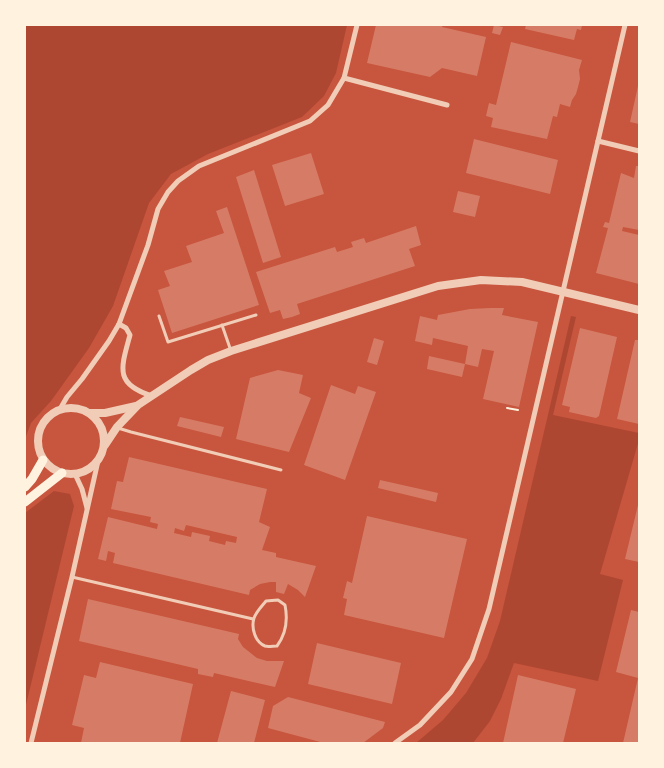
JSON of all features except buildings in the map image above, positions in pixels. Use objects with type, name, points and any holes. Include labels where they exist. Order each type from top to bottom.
[{"type":"main road","points":[[25,487],[43,460]]},
{"type":"main road","points":[[25,502],[62,473]]},
{"type":"street","points":[[60,409],[119,324],[148,245],[158,209],[168,192],[178,181],[199,166],[310,121],[328,105],[344,78],[357,25]]},
{"type":"street","points":[[394,743],[420,724],[451,692],[472,659],[489,609],[625,25]]},
{"type":"street","points":[[344,78],[447,105]]},
{"type":"street","points":[[598,141],[639,151]]},
{"type":"street","points":[[104,445],[117,427],[138,405],[208,360],[231,351],[438,286],[481,280],[522,282],[639,310]]},
{"type":"street","points":[[119,324],[126,328],[130,335],[123,365],[123,375],[127,383],[138,391],[152,396]]},
{"type":"street","points":[[90,414],[105,413],[138,405]]},
{"type":"street","points":[[31,743],[72,577],[98,461],[104,445],[102,427],[90,414],[81,409],[70,407],[60,409],[44,421],[39,430],[39,451],[43,460],[51,468],[62,473],[75,474],[84,472],[98,461]]},
{"type":"street","points":[[75,474],[88,509]]},
{"type":"lane","points":[[159,316],[168,342],[256,315]]},
{"type":"lane","points":[[222,326],[231,351]]},
{"type":"lane","points":[[117,427],[281,470]]},
{"type":"lane","points":[[72,577],[254,619]]},
{"type":"lane","points":[[278,600],[285,605],[287,616],[282,638],[277,646],[267,647],[258,642],[254,632],[254,619],[266,601],[278,600]]},
{"type":"path","points":[[507,408],[518,410]]},
{"type":"shaded area","points":[[25,25],[347,25],[336,73],[324,96],[302,117],[208,154],[171,174],[149,203],[113,306],[89,348],[51,401],[31,423],[25,439]]},
{"type":"shaded area","points":[[571,316],[576,317],[553,415],[639,433],[639,440],[600,574],[623,580],[598,681],[514,663],[501,699],[490,721],[473,743],[416,743],[443,720],[466,693],[487,658],[500,621]]},
{"type":"shaded area","points":[[54,491],[70,494],[74,506],[25,709],[25,513]]}]
